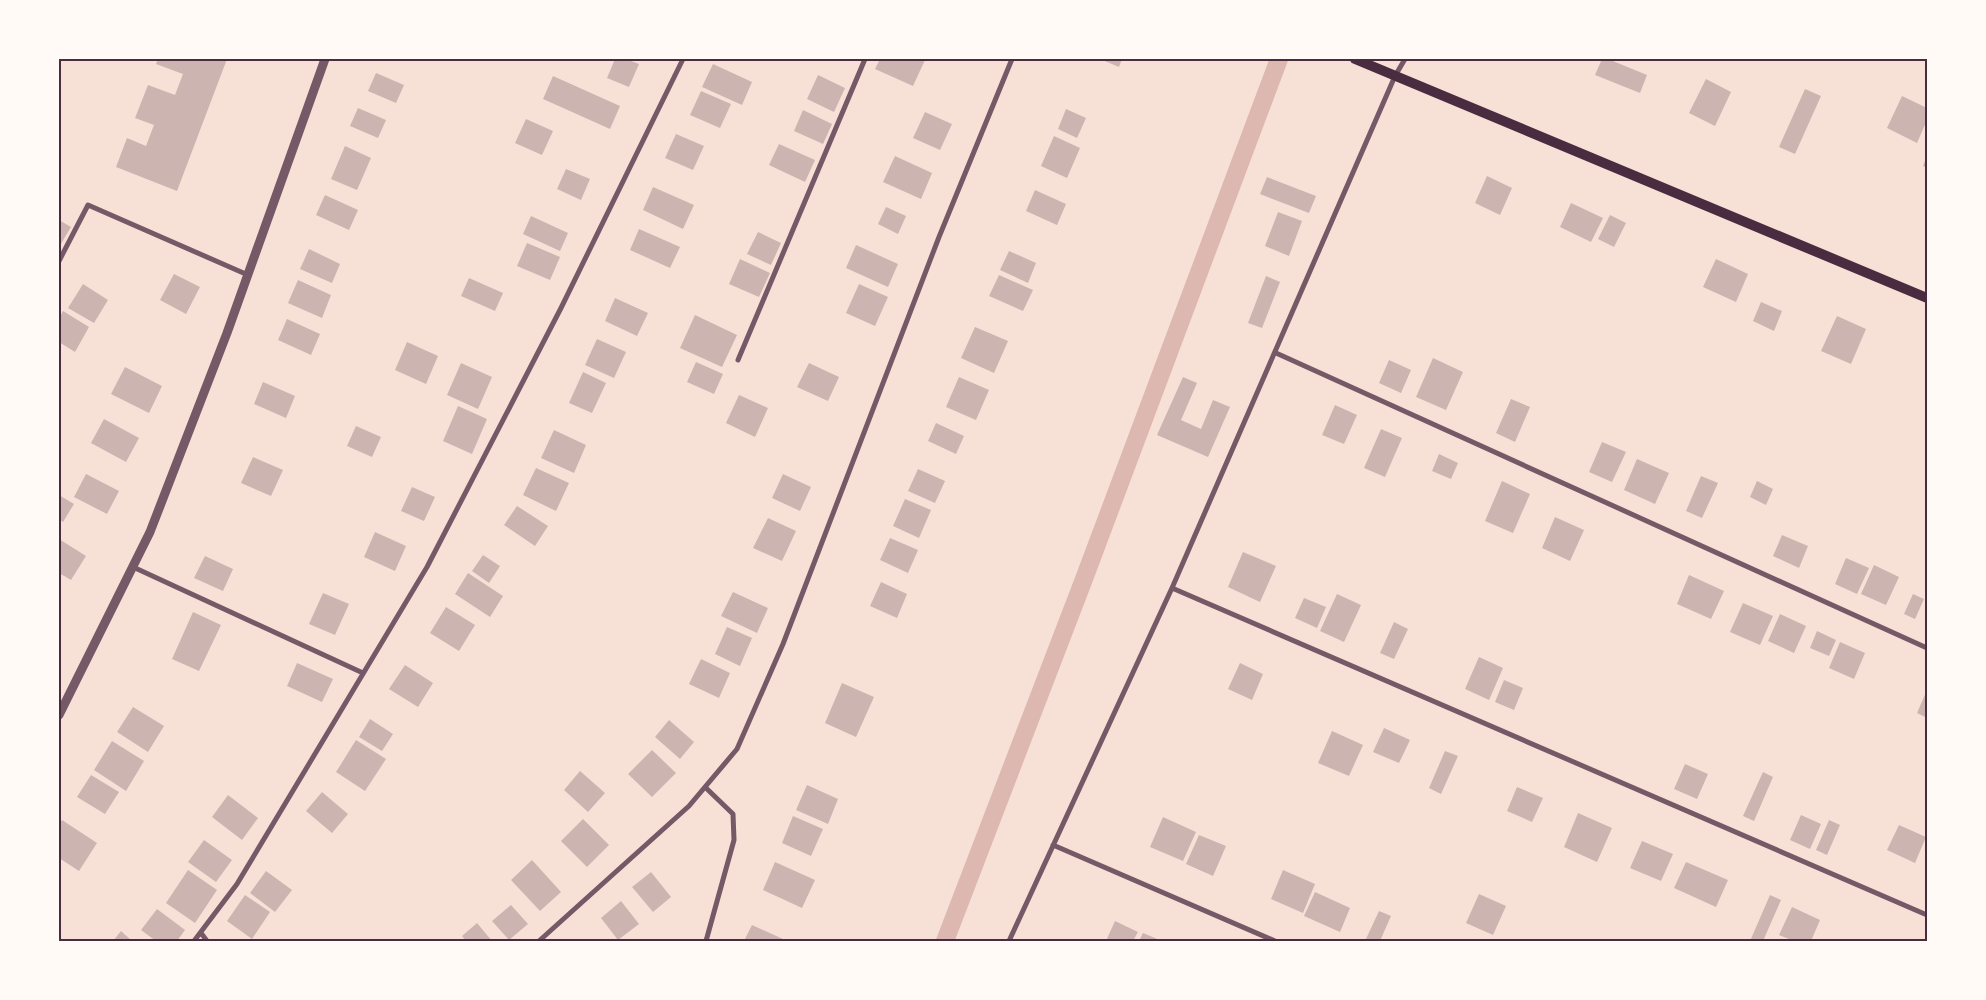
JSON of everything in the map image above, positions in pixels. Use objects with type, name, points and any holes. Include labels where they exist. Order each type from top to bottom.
[{"type":"main road","points":[[1355,59],[1927,298]]},
{"type":"street","points":[[59,715],[150,532],[248,275],[325,59]]},
{"type":"street","points":[[194,941],[237,884],[436,550],[561,308],[683,59]]},
{"type":"street","points":[[738,360],[865,59]]},
{"type":"street","points":[[539,941],[689,806],[737,749],[783,644],[939,237],[1012,59]]},
{"type":"street","points":[[1009,941],[1172,588],[1405,59]]},
{"type":"street","points":[[59,261],[88,205],[248,275]]},
{"type":"street","points":[[1276,353],[1927,648]]},
{"type":"street","points":[[133,567],[363,673]]},
{"type":"street","points":[[1172,588],[1927,915]]},
{"type":"street","points":[[704,787],[733,814],[734,840],[706,941]]},
{"type":"street","points":[[1053,844],[1275,941]]},
{"type":"street","points":[[201,933],[207,941]]},
{"type":"building","points":[[158,59],[227,59],[177,191],[116,167],[127,138],[146,146],[154,125],[135,118],[148,85],[175,95],[183,74],[156,64]]},
{"type":"building","points":[[615,59],[626,59],[639,64],[629,87],[607,78]]},
{"type":"building","points":[[880,59],[925,60],[913,86],[875,69]]},
{"type":"building","points":[[1100,59],[1122,59],[1119,67]]},
{"type":"building","points":[[1602,59],[1608,59],[1647,75],[1640,93],[1595,75]]},
{"type":"building","points":[[713,64],[752,82],[742,105],[702,87]]},
{"type":"building","points":[[376,73],[404,85],[396,103],[368,91]]},
{"type":"building","points":[[818,75],[845,88],[834,112],[807,99]]},
{"type":"building","points":[[553,76],[620,106],[610,129],[543,99]]},
{"type":"building","points":[[1706,79],[1731,92],[1715,126],[1689,113]]},
{"type":"building","points":[[1805,89],[1821,96],[1795,154],[1779,147]]},
{"type":"building","points":[[701,91],[731,104],[720,128],[690,115]]},
{"type":"building","points":[[1902,96],[1927,108],[1927,120],[1917,143],[1887,128]]},
{"type":"building","points":[[358,108],[386,120],[378,138],[350,126]]},
{"type":"building","points":[[1066,109],[1086,118],[1077,138],[1058,129]]},
{"type":"building","points":[[803,110],[832,124],[823,144],[794,131]]},
{"type":"building","points":[[925,112],[952,124],[940,150],[913,138]]},
{"type":"building","points":[[526,119],[553,131],[542,155],[515,143]]},
{"type":"building","points":[[676,134],[704,146],[693,170],[665,158]]},
{"type":"building","points":[[1054,136],[1080,148],[1067,178],[1041,166]]},
{"type":"building","points":[[779,144],[815,160],[805,182],[769,165]]},
{"type":"building","points":[[345,146],[371,158],[357,190],[331,179]]},
{"type":"building","points":[[1927,155],[1927,168],[1923,166]]},
{"type":"building","points":[[895,156],[932,173],[921,199],[883,182]]},
{"type":"building","points":[[566,169],[590,179],[581,200],[557,189]]},
{"type":"building","points":[[1487,176],[1512,188],[1500,215],[1475,203]]},
{"type":"building","points":[[1267,177],[1316,196],[1309,213],[1260,194]]},
{"type":"building","points":[[653,187],[694,205],[683,229],[643,210]]},
{"type":"building","points":[[1035,190],[1066,204],[1057,225],[1026,211]]},
{"type":"building","points":[[325,195],[358,210],[349,230],[316,215]]},
{"type":"building","points":[[1571,203],[1603,218],[1591,242],[1560,227]]},
{"type":"building","points":[[886,207],[906,216],[898,234],[878,224]]},
{"type":"building","points":[[1278,212],[1302,221],[1289,256],[1265,246]]},
{"type":"building","points":[[1610,215],[1626,223],[1614,247],[1598,239]]},
{"type":"building","points":[[531,216],[568,233],[560,251],[523,234]]},
{"type":"building","points":[[59,220],[71,227],[59,247]]},
{"type":"building","points":[[639,229],[680,247],[670,268],[630,250]]},
{"type":"building","points":[[758,232],[781,243],[771,265],[747,254]]},
{"type":"building","points":[[527,243],[560,257],[550,280],[517,266]]},
{"type":"building","points":[[856,245],[898,264],[888,287],[846,268]]},
{"type":"building","points":[[309,249],[340,264],[332,283],[300,269]]},
{"type":"building","points":[[1009,251],[1036,263],[1028,283],[1000,270]]},
{"type":"building","points":[[740,259],[770,273],[759,297],[729,284]]},
{"type":"building","points":[[1716,259],[1748,274],[1736,302],[1703,287]]},
{"type":"building","points":[[174,274],[200,287],[186,314],[160,300]]},
{"type":"building","points":[[999,275],[1033,290],[1023,311],[989,296]]},
{"type":"building","points":[[1266,276],[1280,282],[1262,328],[1248,323]]},
{"type":"building","points":[[469,278],[503,293],[495,311],[461,296]]},
{"type":"building","points":[[298,280],[331,295],[322,318],[288,303]]},
{"type":"building","points":[[83,284],[108,300],[94,323],[68,308]]},
{"type":"building","points":[[859,284],[888,297],[875,326],[846,313]]},
{"type":"building","points":[[615,298],[648,313],[637,336],[605,321]]},
{"type":"building","points":[[1761,302],[1782,311],[1774,331],[1753,321]]},
{"type":"building","points":[[63,311],[89,327],[75,352],[59,342],[59,318]]},
{"type":"building","points":[[695,315],[737,335],[722,367],[680,348]]},
{"type":"building","points":[[1837,316],[1866,329],[1851,364],[1821,351]]},
{"type":"building","points":[[287,319],[320,334],[311,355],[278,340]]},
{"type":"building","points":[[975,327],[1008,341],[994,373],[961,358]]},
{"type":"building","points":[[597,339],[626,352],[614,378],[585,365]]},
{"type":"building","points":[[407,342],[438,356],[426,384],[395,370]]},
{"type":"building","points":[[1433,358],[1463,372],[1446,410],[1416,397]]},
{"type":"building","points":[[1389,360],[1411,370],[1401,393],[1379,383]]},
{"type":"building","points":[[696,362],[723,374],[714,394],[687,382]]},
{"type":"building","points":[[461,363],[492,377],[478,409],[447,395]]},
{"type":"building","points":[[809,363],[839,377],[828,401],[797,387]]},
{"type":"building","points":[[125,367],[162,386],[149,413],[111,394]]},
{"type":"building","points":[[583,372],[606,383],[592,413],[569,403]]},
{"type":"building","points":[[959,377],[989,390],[976,420],[946,407]]},
{"type":"building","points":[[1183,377],[1197,383],[1181,420],[1201,429],[1213,400],[1230,407],[1208,457],[1157,435]]},
{"type":"building","points":[[263,382],[295,396],[286,418],[254,404]]},
{"type":"building","points":[[739,395],[768,408],[755,437],[726,423]]},
{"type":"building","points":[[1511,399],[1530,407],[1515,442],[1496,433]]},
{"type":"building","points":[[1335,405],[1357,415],[1344,444],[1322,435]]},
{"type":"building","points":[[458,406],[487,419],[472,454],[443,441]]},
{"type":"building","points":[[104,419],[139,438],[126,462],[91,443]]},
{"type":"building","points":[[936,423],[964,436],[956,454],[928,441]]},
{"type":"building","points":[[356,426],[381,437],[372,457],[347,446]]},
{"type":"building","points":[[1381,429],[1402,438],[1385,477],[1364,468]]},
{"type":"building","points":[[554,430],[586,445],[574,473],[541,458]]},
{"type":"building","points":[[1602,442],[1626,452],[1612,482],[1589,472]]},
{"type":"building","points":[[1439,454],[1458,463],[1451,479],[1432,471]]},
{"type":"building","points":[[253,457],[283,470],[271,496],[241,483]]},
{"type":"building","points":[[1637,459],[1669,473],[1655,504],[1624,490]]},
{"type":"building","points":[[536,468],[569,483],[556,511],[523,495]]},
{"type":"building","points":[[918,469],[945,481],[935,503],[908,491]]},
{"type":"building","points":[[86,474],[119,491],[107,514],[74,497]]},
{"type":"building","points":[[783,474],[811,487],[800,511],[772,498]]},
{"type":"building","points":[[1701,476],[1718,483],[1702,518],[1686,511]]},
{"type":"building","points":[[1502,481],[1530,494],[1513,533],[1485,521]]},
{"type":"building","points":[[1757,481],[1773,489],[1766,505],[1750,497]]},
{"type":"building","points":[[412,487],[435,497],[424,521],[401,511]]},
{"type":"building","points":[[59,495],[74,504],[63,522],[59,519]]},
{"type":"building","points":[[905,499],[931,510],[919,538],[893,526]]},
{"type":"building","points":[[517,506],[548,526],[535,546],[504,525]]},
{"type":"building","points":[[1555,517],[1584,530],[1570,561],[1542,548]]},
{"type":"building","points":[[768,518],[796,531],[782,561],[753,548]]},
{"type":"building","points":[[375,532],[406,546],[395,571],[364,557]]},
{"type":"building","points":[[1782,535],[1808,546],[1799,568],[1773,556]]},
{"type":"building","points":[[890,538],[918,550],[908,573],[880,560]]},
{"type":"building","points":[[59,539],[86,556],[71,580],[59,573]]},
{"type":"building","points":[[1243,552],[1276,566],[1260,602],[1228,587]]},
{"type":"building","points":[[483,555],[500,566],[489,583],[472,571]]},
{"type":"building","points":[[205,556],[233,569],[223,591],[194,578]]},
{"type":"building","points":[[1846,558],[1869,568],[1857,594],[1835,584]]},
{"type":"building","points":[[1874,565],[1899,577],[1886,605],[1861,594]]},
{"type":"building","points":[[468,573],[503,596],[490,617],[455,594]]},
{"type":"building","points":[[1689,575],[1724,591],[1711,619],[1677,604]]},
{"type":"building","points":[[881,582],[907,594],[897,618],[870,606]]},
{"type":"building","points":[[733,592],[768,608],[757,633],[721,616]]},
{"type":"building","points":[[323,593],[349,604],[335,635],[309,624]]},
{"type":"building","points":[[1337,594],[1361,605],[1344,642],[1320,631]]},
{"type":"building","points":[[1913,594],[1924,599],[1915,619],[1904,614]]},
{"type":"building","points":[[1304,598],[1326,607],[1317,628],[1295,618]]},
{"type":"building","points":[[1743,603],[1773,616],[1760,645],[1730,632]]},
{"type":"building","points":[[446,607],[475,625],[459,651],[430,633]]},
{"type":"building","points":[[193,612],[221,625],[199,671],[172,659]]},
{"type":"building","points":[[1780,614],[1806,626],[1794,653],[1768,641]]},
{"type":"building","points":[[1394,622],[1408,629],[1394,659],[1380,653]]},
{"type":"building","points":[[727,627],[752,638],[740,666],[715,654]]},
{"type":"building","points":[[1817,631],[1836,640],[1829,656],[1810,648]]},
{"type":"building","points":[[1840,642],[1865,653],[1854,679],[1829,668]]},
{"type":"building","points":[[1479,657],[1503,668],[1489,700],[1465,689]]},
{"type":"building","points":[[701,659],[730,673],[719,698],[689,684]]},
{"type":"building","points":[[297,663],[333,679],[322,702],[287,686]]},
{"type":"building","points":[[1240,663],[1263,674],[1252,700],[1228,689]]},
{"type":"building","points":[[405,665],[433,683],[418,707],[389,689]]},
{"type":"building","points":[[1504,680],[1523,688],[1514,710],[1495,702]]},
{"type":"building","points":[[842,683],[874,697],[856,737],[825,723]]},
{"type":"building","points":[[1927,690],[1927,718],[1917,713]]},
{"type":"building","points":[[133,707],[164,726],[148,752],[117,732]]},
{"type":"building","points":[[370,719],[393,734],[382,751],[359,737]]},
{"type":"building","points":[[669,720],[694,742],[680,759],[655,737]]},
{"type":"building","points":[[1384,728],[1410,740],[1399,763],[1373,752]]},
{"type":"building","points":[[1332,731],[1363,745],[1349,776],[1318,763]]},
{"type":"building","points":[[356,740],[386,759],[365,791],[336,772]]},
{"type":"building","points":[[112,741],[144,761],[126,791],[94,770]]},
{"type":"building","points":[[652,750],[676,773],[652,797],[628,774]]},
{"type":"building","points":[[1445,751],[1458,756],[1441,794],[1429,788]]},
{"type":"building","points":[[1685,764],[1708,774],[1697,799],[1674,789]]},
{"type":"building","points":[[580,771],[605,793],[588,812],[564,790]]},
{"type":"building","points":[[1763,772],[1773,777],[1754,821],[1743,816]]},
{"type":"building","points":[[91,775],[119,792],[105,814],[77,797]]},
{"type":"building","points":[[807,785],[838,799],[828,824],[796,810]]},
{"type":"building","points":[[1517,787],[1543,798],[1532,822],[1507,811]]},
{"type":"building","points":[[322,792],[348,814],[332,833],[306,811]]},
{"type":"building","points":[[228,795],[258,818],[242,840],[212,817]]},
{"type":"building","points":[[1578,813],[1612,828],[1597,862],[1564,847]]},
{"type":"building","points":[[1801,815],[1821,824],[1810,849],[1790,840]]},
{"type":"building","points":[[793,816],[823,829],[811,856],[782,843]]},
{"type":"building","points":[[1163,817],[1196,832],[1183,861],[1150,847]]},
{"type":"building","points":[[583,819],[609,845],[587,867],[561,841]]},
{"type":"building","points":[[62,820],[97,843],[79,871],[59,858],[59,824]]},
{"type":"building","points":[[1829,820],[1840,825],[1827,855],[1816,850]]},
{"type":"building","points":[[1899,825],[1926,837],[1915,863],[1887,850]]},
{"type":"building","points":[[1199,835],[1226,846],[1213,876],[1186,864]]},
{"type":"building","points":[[204,840],[232,860],[216,882],[188,862]]},
{"type":"building","points":[[1642,841],[1673,854],[1661,881],[1630,868]]},
{"type":"building","points":[[532,860],[561,892],[540,911],[511,880]]},
{"type":"building","points":[[775,862],[815,880],[802,908],[763,890]]},
{"type":"building","points":[[1686,862],[1728,880],[1716,907],[1674,888]]},
{"type":"building","points":[[188,870],[217,890],[195,923],[166,903]]},
{"type":"building","points":[[1283,870],[1315,884],[1303,913],[1271,899]]},
{"type":"building","points":[[266,871],[292,890],[275,912],[250,893]]},
{"type":"building","points":[[651,872],[671,897],[653,912],[632,887]]},
{"type":"building","points":[[1315,892],[1350,908],[1340,932],[1304,916]]},
{"type":"building","points":[[1479,894],[1506,906],[1493,935],[1466,923]]},
{"type":"building","points":[[245,895],[270,912],[252,939],[227,921]]},
{"type":"building","points":[[1770,895],[1781,900],[1763,941],[1750,941]]},
{"type":"building","points":[[621,901],[639,924],[618,940],[601,918]]},
{"type":"building","points":[[511,905],[528,924],[509,940],[492,921]]},
{"type":"building","points":[[1792,907],[1820,920],[1811,941],[1794,941],[1779,935]]},
{"type":"building","points":[[157,909],[185,930],[177,941],[156,941],[141,930]]},
{"type":"building","points":[[1379,911],[1391,916],[1380,941],[1365,941]]},
{"type":"building","points":[[1115,921],[1138,932],[1133,941],[1106,941]]},
{"type":"building","points":[[477,923],[492,941],[466,941],[462,936]]},
{"type":"building","points":[[752,925],[783,939],[781,941],[744,941]]},
{"type":"building","points":[[121,931],[132,941],[113,941]]},
{"type":"building","points":[[1143,933],[1162,941],[1139,941]]},
{"type":"waterway","points":[[945,941],[1084,579],[1279,59]]}]
